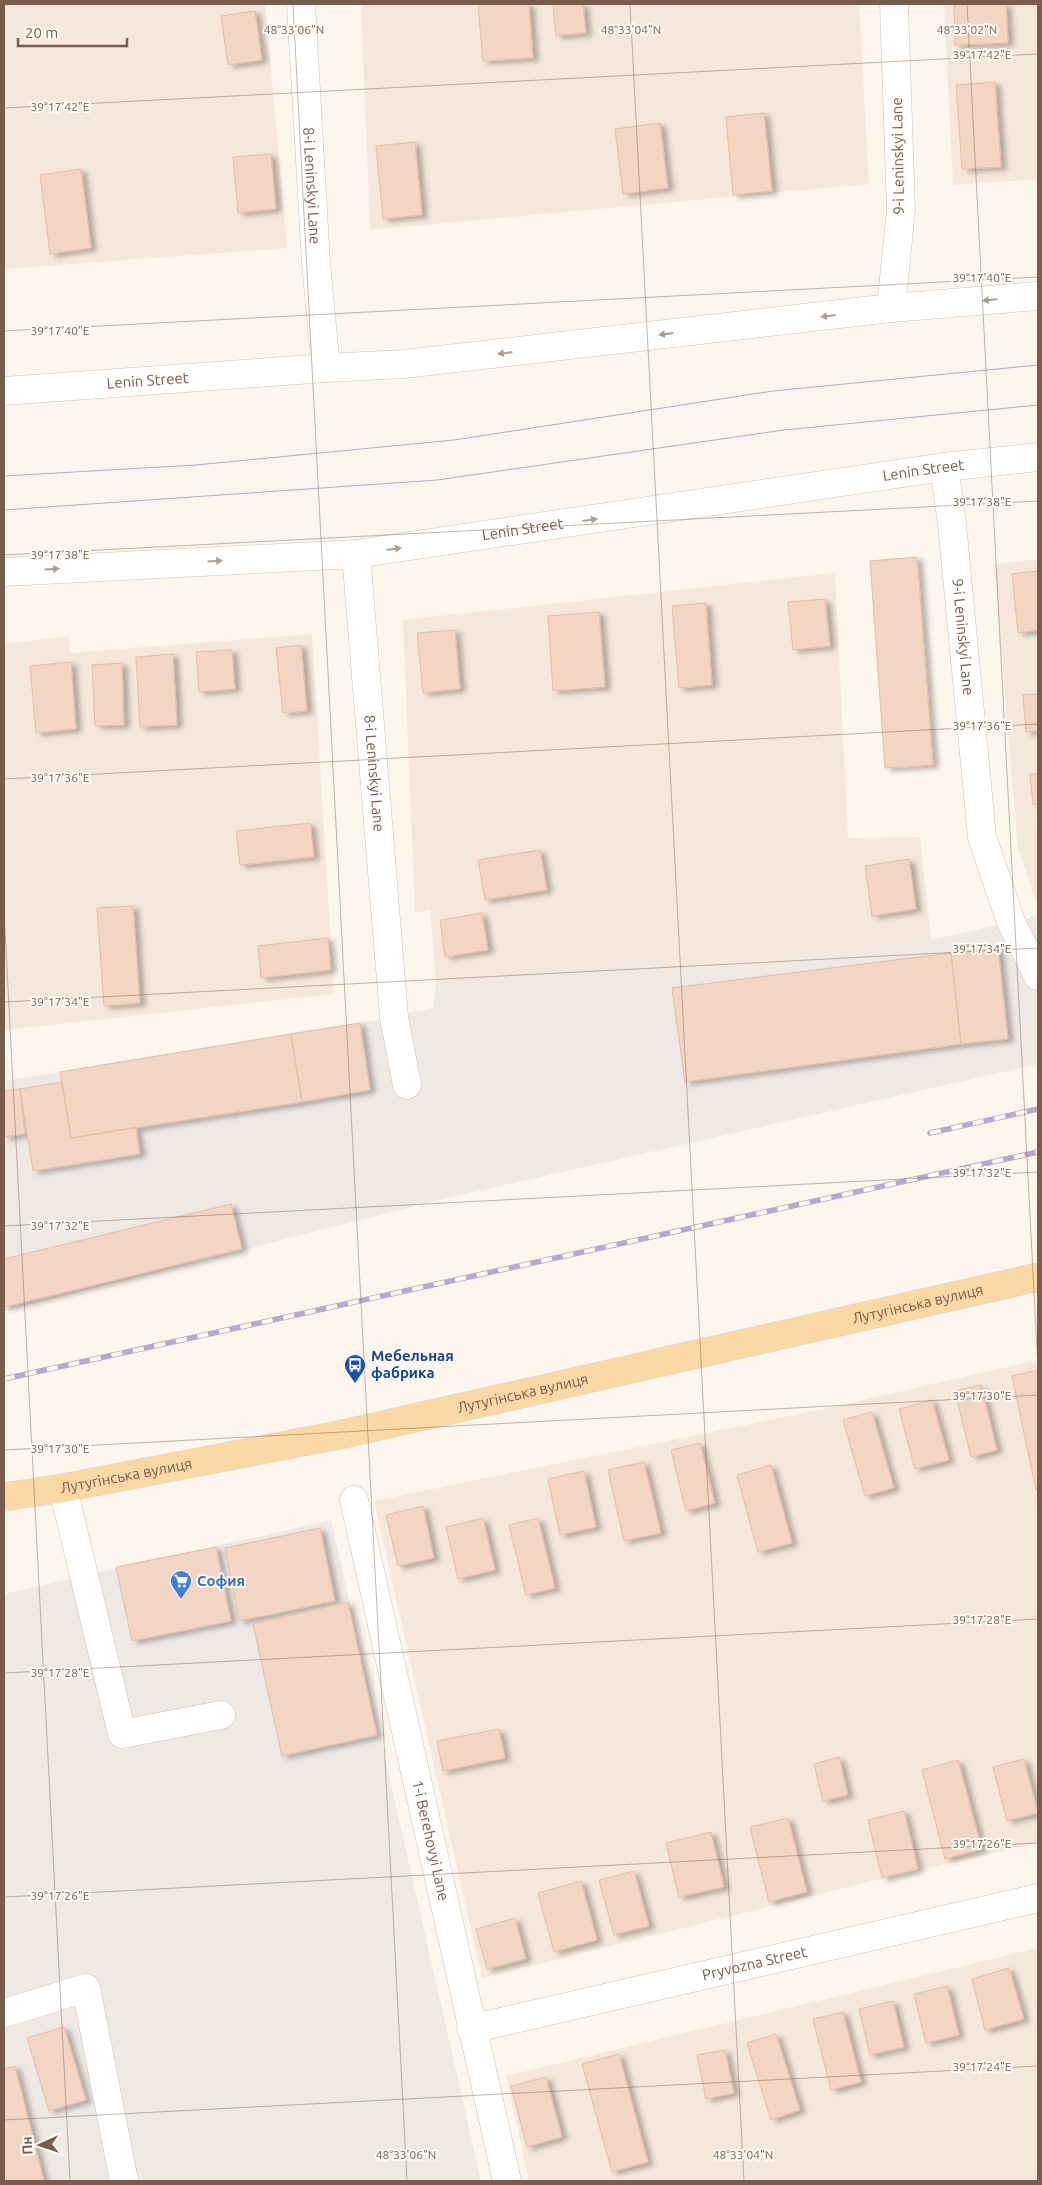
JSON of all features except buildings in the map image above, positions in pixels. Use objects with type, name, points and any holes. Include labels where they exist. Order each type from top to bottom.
[{"type":"main road","name":"Лутугінська вулиця","points":[[4,1497],[63,1488],[339,1435],[1038,1277]]},
{"type":"street","name":"8-i Leninskyi Lane","points":[[301,4],[316,263],[326,368]]},
{"type":"street","name":"9-i Leninskyi Lane","points":[[891,308],[901,210],[894,4]]},
{"type":"street","name":"Lenin Street","points":[[4,391],[404,364],[891,308],[1038,296]]},
{"type":"street","name":"Lenin Street","points":[[4,572],[356,554],[944,467],[1038,457]]},
{"type":"street","name":"9-i Leninskyi Lane","points":[[944,467],[952,524],[982,837],[1012,922],[1038,976]]},
{"type":"street","name":"8-i Leninskyi Lane","points":[[356,554],[394,1017],[407,1085]]},
{"type":"street","points":[[63,1488],[122,1734],[221,1715]]},
{"type":"street","name":"1-i Berehovyi Lane","points":[[354,1500],[471,2029],[507,2181]]},
{"type":"street","name":"Pryvozna Street","points":[[471,2029],[1038,1898]]},
{"type":"street","points":[[4,2012],[86,1988],[124,2181]]},
{"type":"shaded area","points":[[4,4],[265,4],[287,248],[4,269]]},
{"type":"shaded area","points":[[361,4],[859,4],[869,184],[370,230]]},
{"type":"shaded area","points":[[944,4],[1038,4],[1038,179],[953,185]]},
{"type":"shaded area","points":[[1038,559],[1038,907],[1018,848],[994,564]]},
{"type":"shaded area","points":[[835,573],[848,838],[920,837],[931,940],[666,973],[666,957],[437,989],[430,910],[415,913],[403,620]]},
{"type":"shaded area","points":[[312,634],[334,994],[4,1030],[4,644],[69,636],[70,653]]},
{"type":"shaded area","points":[[1038,916],[1038,1064],[434,1201],[4,1311],[4,1081],[375,1020],[433,1008],[436,983],[667,957],[667,973],[931,940]]},
{"type":"shaded area","points":[[1038,1360],[1038,1843],[880,1879],[482,1978],[374,1501],[833,1407]]},
{"type":"shaded area","points":[[331,1520],[481,2181],[4,2181],[4,1594]]},
{"type":"shaded area","points":[[1038,1948],[1038,2181],[529,2181],[506,2076]]},
{"type":"tram line","points":[[4,476],[196,465],[454,440],[773,391],[1038,365]]},
{"type":"tram line","points":[[4,510],[437,480],[784,430],[1038,405]]},
{"type":"railway","points":[[930,1133],[1038,1109]]},
{"type":"railway","points":[[4,1379],[1038,1152]]},
{"type":"place","name":"Мебельная фабрика","points":[[355,1384]]},
{"type":"place","name":"София","points":[[181,1600]]}]
